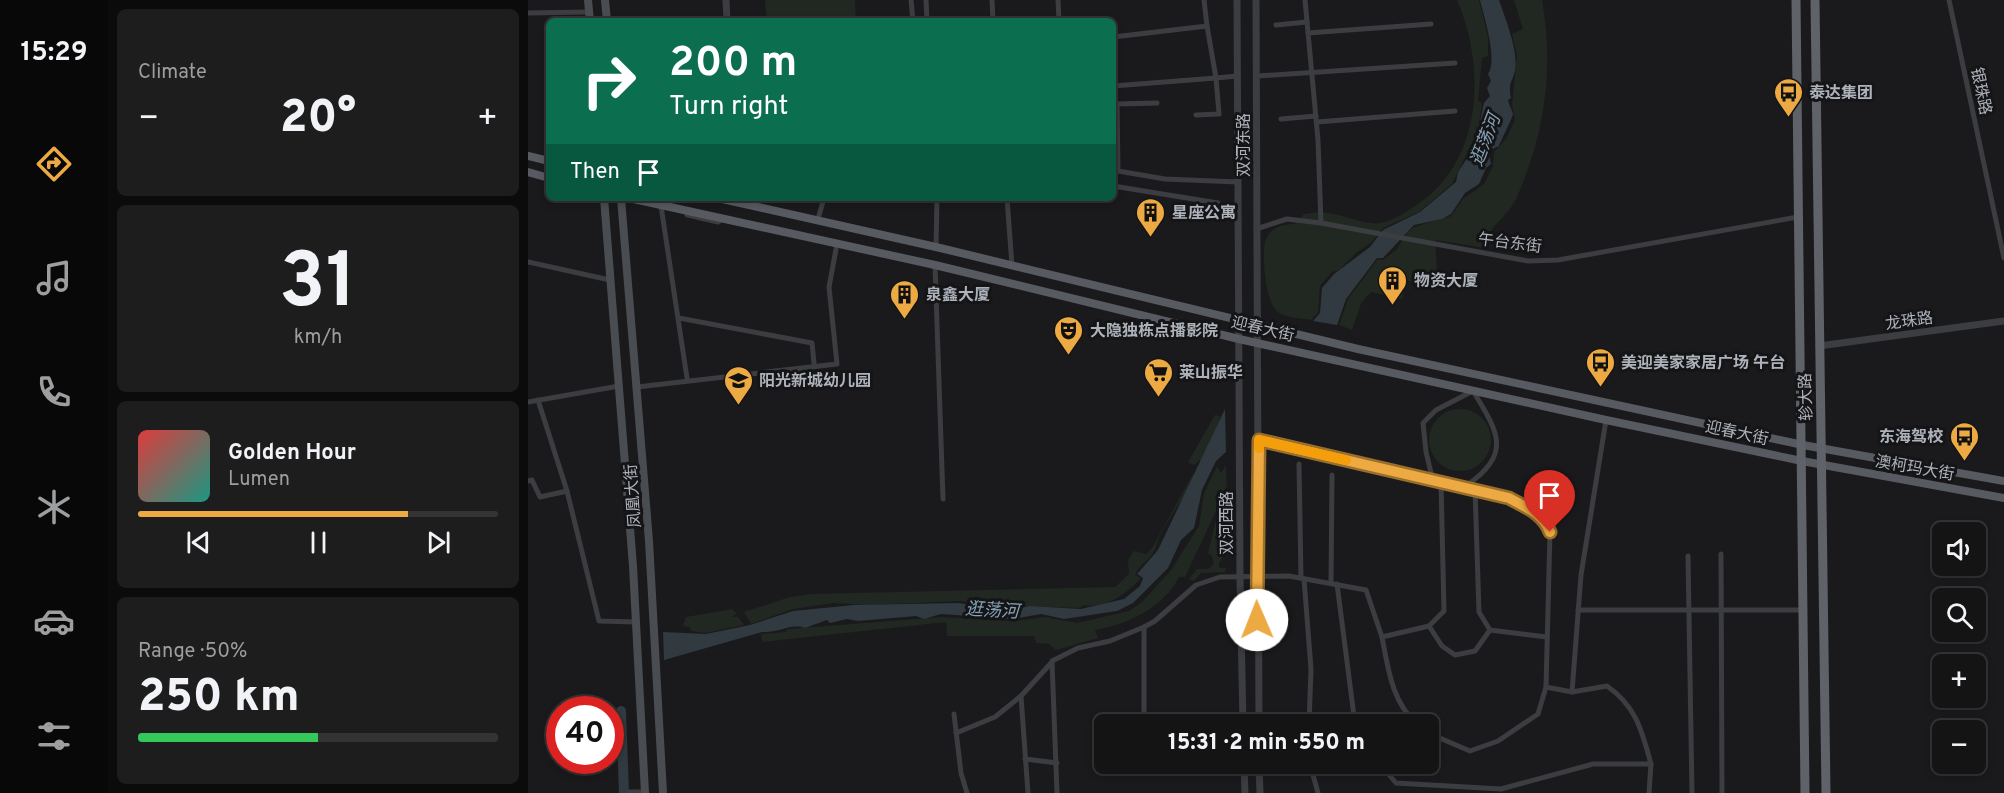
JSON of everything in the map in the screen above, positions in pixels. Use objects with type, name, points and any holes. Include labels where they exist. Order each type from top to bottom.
[{"type":"highway","name":"轸大路","points":[[1796,0],[1803,445],[1805,793]]},
{"type":"highway","name":"轸大路","points":[[1815,0],[1826,793]]},
{"type":"main road","points":[[588,0],[590,18]]},
{"type":"main road","points":[[605,0],[607,18]]},
{"type":"main road","points":[[528,156],[546,160]]},
{"type":"main road","points":[[528,172],[546,177]]},
{"type":"main road","name":"凤凰大街","points":[[604,201],[636,622],[643,793]]},
{"type":"main road","name":"凤凰大街","points":[[621,201],[637,387],[663,793]]},
{"type":"main road","name":"迎春大街","points":[[641,201],[935,264],[1239,339],[1821,465]]},
{"type":"main road","name":"迎春大街","points":[[737,201],[936,247],[1256,326],[1822,449]]},
{"type":"main road","name":"澳柯玛大街","points":[[1822,449],[2004,481]]},
{"type":"main road","name":"澳柯玛大街","points":[[1821,465],[2004,498]]},
{"type":"street","points":[[726,0],[727,18]]},
{"type":"street","points":[[911,0],[913,18]]},
{"type":"street","points":[[926,0],[927,18]]},
{"type":"street","points":[[992,0],[993,18]]},
{"type":"street","points":[[1058,0],[1059,18]]},
{"type":"street","points":[[1196,115],[1219,114],[1204,0]]},
{"type":"street","name":"双河东路","points":[[1237,0],[1240,322]]},
{"type":"street","name":"双河东路","points":[[1256,0],[1256,326]]},
{"type":"street","points":[[1305,0],[1316,119],[1321,223]]},
{"type":"street","name":"银珠路","points":[[1949,0],[2004,258]]},
{"type":"street","points":[[528,13],[589,12]]},
{"type":"street","points":[[1276,25],[1307,22]]},
{"type":"street","points":[[1308,33],[1431,24]]},
{"type":"street","points":[[1116,37],[1207,26]]},
{"type":"street","points":[[1257,76],[1455,63]]},
{"type":"street","points":[[1116,86],[1238,76]]},
{"type":"street","points":[[1157,103],[1117,104],[1118,171],[1165,179],[1238,182]]},
{"type":"street","points":[[1281,119],[1455,111]]},
{"type":"street","points":[[1116,186],[1218,203]]},
{"type":"street","points":[[818,219],[823,201]]},
{"type":"street","points":[[936,247],[937,201]]},
{"type":"street","points":[[1007,201],[1012,266]]},
{"type":"street","points":[[661,206],[687,378]]},
{"type":"street","name":"午台东街","points":[[1256,229],[1287,219],[1321,223],[1528,261],[1558,260],[1798,217]]},
{"type":"street","points":[[637,387],[837,364],[828,287],[837,244]]},
{"type":"street","points":[[528,262],[610,280]]},
{"type":"street","points":[[935,264],[943,498]]},
{"type":"street","points":[[678,318],[812,343],[814,363]]},
{"type":"street","name":"龙珠路","points":[[1818,346],[2004,321]]},
{"type":"street","name":"双河西路","points":[[1240,322],[1239,453],[1243,714]]},
{"type":"street","name":"双河西路","points":[[1256,326],[1259,419],[1257,578],[1259,714]]},
{"type":"street","points":[[528,402],[619,386]]},
{"type":"street","points":[[1433,481],[1426,452],[1424,423],[1436,410],[1473,391],[1498,436],[1495,455],[1484,474],[1466,486]]},
{"type":"street","points":[[538,400],[567,491],[599,621],[636,622]]},
{"type":"street","points":[[1572,692],[1581,575],[1606,420]]},
{"type":"street","points":[[1259,440],[1433,481],[1466,486],[1509,498],[1536,513],[1547,523],[1550,532],[1546,687],[1538,714],[1498,741],[1470,751],[1439,740]]},
{"type":"street","points":[[1299,464],[1302,579],[1311,669],[1309,714]]},
{"type":"street","points":[[1332,475],[1334,584],[1354,714]]},
{"type":"street","points":[[528,481],[532,480],[540,497],[567,491]]},
{"type":"street","points":[[1382,637],[1429,626],[1444,611],[1441,482]]},
{"type":"street","points":[[1475,490],[1479,612],[1490,630]]},
{"type":"street","points":[[1721,554],[1722,793]]},
{"type":"street","points":[[1688,556],[1692,793]]},
{"type":"street","points":[[956,734],[995,717],[1021,696],[1052,662],[1078,648],[1110,641],[1144,627],[1155,621],[1196,585],[1220,577],[1302,579],[1366,590],[1382,637],[1392,686],[1406,714]]},
{"type":"street","points":[[1578,610],[1803,610]]},
{"type":"street","points":[[1429,626],[1443,646],[1455,655],[1475,651],[1490,630]]},
{"type":"street","points":[[1144,627],[1144,714]]},
{"type":"street","points":[[1490,630],[1547,637]]},
{"type":"street","points":[[1052,662],[1057,793]]},
{"type":"street","points":[[1546,687],[1572,692],[1607,686],[1625,699],[1642,734],[1651,764],[1649,793]]},
{"type":"street","points":[[1021,696],[1028,793]]},
{"type":"street","points":[[954,714],[964,789],[967,793]]},
{"type":"street","points":[[1025,759],[1057,763]]},
{"type":"street","points":[[1388,774],[1396,783],[1501,789],[1593,764],[1651,764]]},
{"type":"street","points":[[1244,774],[1245,793]]},
{"type":"street","points":[[1259,774],[1260,793]]},
{"type":"street","points":[[1313,774],[1318,793]]},
{"type":"street","points":[[630,793],[643,793]]},
{"type":"shaded area","points":[[765,0],[855,0],[856,18],[767,18]]},
{"type":"shaded area","points":[[1457,0],[1479,0],[1488,37],[1488,56],[1482,58],[1478,100],[1482,104],[1478,131],[1452,184],[1419,212],[1383,228],[1372,242],[1356,253],[1339,270],[1332,272],[1320,286],[1318,312],[1311,320],[1279,313],[1270,300],[1264,269],[1265,242],[1269,233],[1281,226],[1295,224],[1304,214],[1313,213],[1334,214],[1375,223],[1391,220],[1414,207],[1440,185],[1456,163],[1467,138],[1473,111],[1475,82],[1466,26]]},
{"type":"shaded area","points":[[1514,0],[1542,0],[1547,51],[1547,76],[1540,126],[1534,151],[1516,199],[1493,228],[1485,248],[1435,240],[1438,287],[1406,280],[1402,299],[1371,292],[1361,303],[1352,330],[1339,325],[1348,299],[1378,259],[1383,260],[1396,250],[1407,233],[1414,227],[1451,216],[1463,199],[1484,184],[1493,166],[1494,152],[1506,139],[1515,120],[1512,104],[1517,56],[1512,34],[1523,29]]},
{"type":"shaded area","points":[[1454,409],[1466,409],[1482,418],[1489,428],[1491,440],[1489,452],[1482,462],[1466,471],[1454,471],[1443,466],[1434,457],[1429,446],[1429,434],[1434,423],[1443,414]]},
{"type":"shaded area","points":[[1215,415],[1220,416],[1218,433],[1205,464],[1168,521],[1153,553],[1135,575],[1141,578],[1115,599],[1099,605],[1083,605],[1080,608],[1022,606],[1020,604],[998,608],[960,601],[868,605],[833,603],[793,609],[751,624],[744,612],[790,597],[811,594],[1115,587],[1129,574],[1128,560],[1134,551],[1146,554],[1152,548],[1192,476],[1200,468],[1200,460],[1194,465],[1188,462]]},
{"type":"shaded area","points":[[1226,465],[1227,501],[1217,509],[1185,577],[1179,577],[1164,597],[1143,613],[1120,624],[1095,630],[1098,638],[1056,650],[1049,644],[1036,643],[1034,636],[947,636],[946,622],[762,642],[761,634],[785,632],[788,629],[942,617],[1014,621],[1045,617],[1077,623],[1129,611],[1142,602],[1171,570],[1199,526],[1204,493],[1217,466],[1221,473]]},
{"type":"shaded area","points":[[1227,507],[1226,553],[1219,563],[1219,568],[1226,568],[1225,572],[1201,573],[1194,581],[1189,579],[1197,569],[1208,569],[1214,564],[1212,556],[1208,553],[1216,520]]},
{"type":"shaded area","points":[[732,609],[737,613],[732,617],[738,617],[744,625],[706,633],[691,631],[690,627],[683,626],[686,617]]},
{"type":"water","points":[[1480,0],[1499,0],[1511,35],[1516,63],[1510,86],[1511,98],[1508,100],[1513,114],[1499,146],[1488,151],[1491,164],[1486,168],[1479,184],[1465,193],[1451,214],[1442,219],[1414,225],[1383,258],[1377,258],[1346,299],[1337,325],[1313,321],[1320,313],[1322,288],[1334,274],[1370,247],[1383,230],[1420,212],[1456,182],[1458,172],[1474,148],[1484,103],[1490,96],[1487,88],[1491,81],[1488,74],[1492,58]]},
{"type":"water","points":[[1225,409],[1226,452],[1216,461],[1202,490],[1194,528],[1181,540],[1168,568],[1133,603],[1117,611],[1064,619],[1041,614],[1013,619],[941,614],[924,619],[916,616],[858,621],[847,619],[830,623],[827,620],[805,628],[795,627],[762,632],[664,660],[663,632],[706,634],[750,625],[793,611],[854,605],[959,603],[1007,611],[1029,606],[1081,609],[1124,599],[1140,586],[1143,578],[1137,574],[1158,550]]},
{"type":"waterway","name":"逛荡河","points":[[623,774],[624,793]]},
{"type":"slow traffic","points":[[1259,448],[1259,440],[1346,460]]},
{"type":"place","name":"泰达集团","points":[[1788,118]]},
{"type":"place","name":"星座公寓","points":[[1151,238]]},
{"type":"place","name":"物资大厦","points":[[1393,306]]},
{"type":"place","name":"泉鑫大厦","points":[[905,320]]},
{"type":"place","name":"大隐独栋点播影院","points":[[1069,356]]},
{"type":"place","name":"美迎美家家居广场 午台","points":[[1600,388]]},
{"type":"place","name":"莱山振华","points":[[1158,398]]},
{"type":"place","name":"阳光新城幼儿园","points":[[738,406]]},
{"type":"place","name":"东海驾校","points":[[1964,462]]},
{"type":"route","points":[[1257,620],[1259,440],[1433,481],[1466,486],[1509,498],[1536,513],[1547,523],[1550,532]]}]
